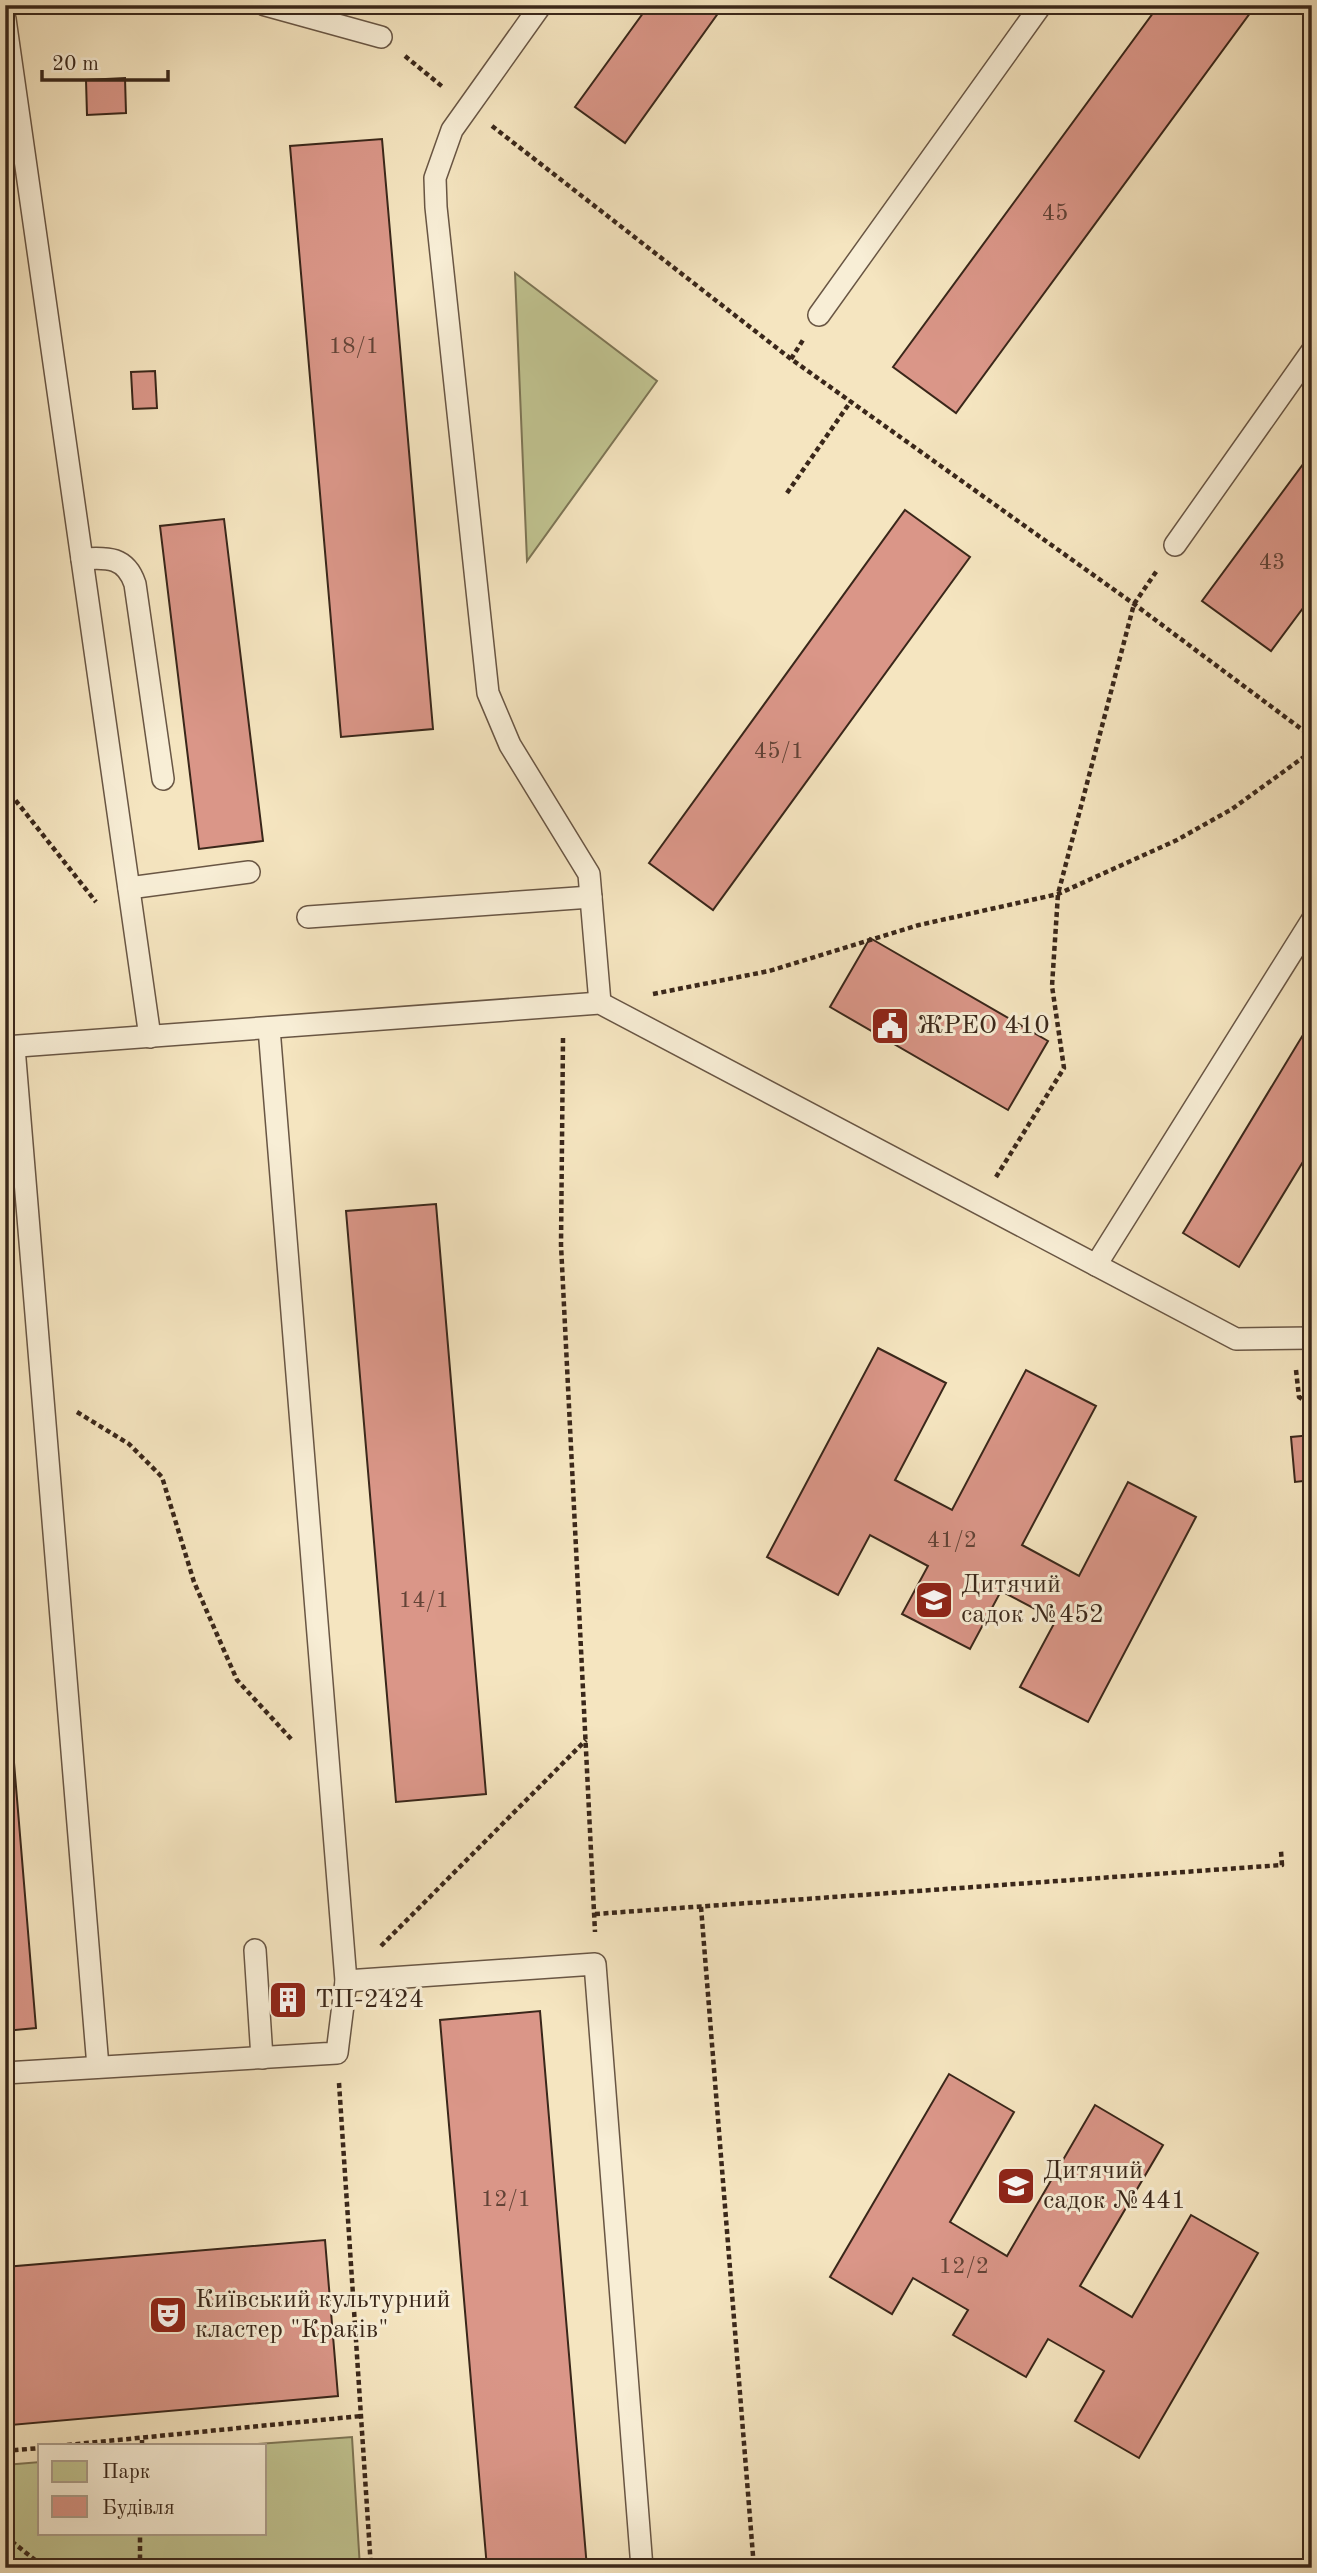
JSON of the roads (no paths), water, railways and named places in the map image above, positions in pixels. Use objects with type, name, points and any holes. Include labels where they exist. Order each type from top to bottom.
[{"type":"lane","points":[[265,5],[381,37]]},
{"type":"lane","points":[[541,5],[467,107],[442,150],[435,178],[436,207],[483,667],[498,724],[589,874],[600,1003]]},
{"type":"lane","points":[[819,315],[1041,5]]},
{"type":"lane","points":[[5,19],[150,1037]]},
{"type":"lane","points":[[1175,545],[1312,351]]},
{"type":"lane","points":[[82,559],[106,557],[120,561],[130,569],[135,584],[163,779]]},
{"type":"lane","points":[[129,888],[249,872]]},
{"type":"lane","points":[[308,917],[591,897]]},
{"type":"lane","points":[[1097,1265],[1312,920]]},
{"type":"lane","points":[[98,2067],[43,1391],[10,1047],[600,1003],[1236,1339],[1304,1338]]},
{"type":"lane","points":[[5,2073],[337,2053],[346,1981],[269,1028]]},
{"type":"lane","points":[[255,1950],[262,2058]]},
{"type":"lane","points":[[346,1981],[595,1964],[642,2568]]},
{"type":"place","name":"ЖРЕО 410","points":[[890,1026]]},
{"type":"place","name":"Дитячий садок №452","points":[[934,1600]]},
{"type":"place","name":"ТП-2424","points":[[288,2000]]},
{"type":"place","name":"Дитячий садок №441","points":[[1016,2186]]},
{"type":"place","name":"Київський культурний кластер \"Краків\"","points":[[168,2315]]}]
